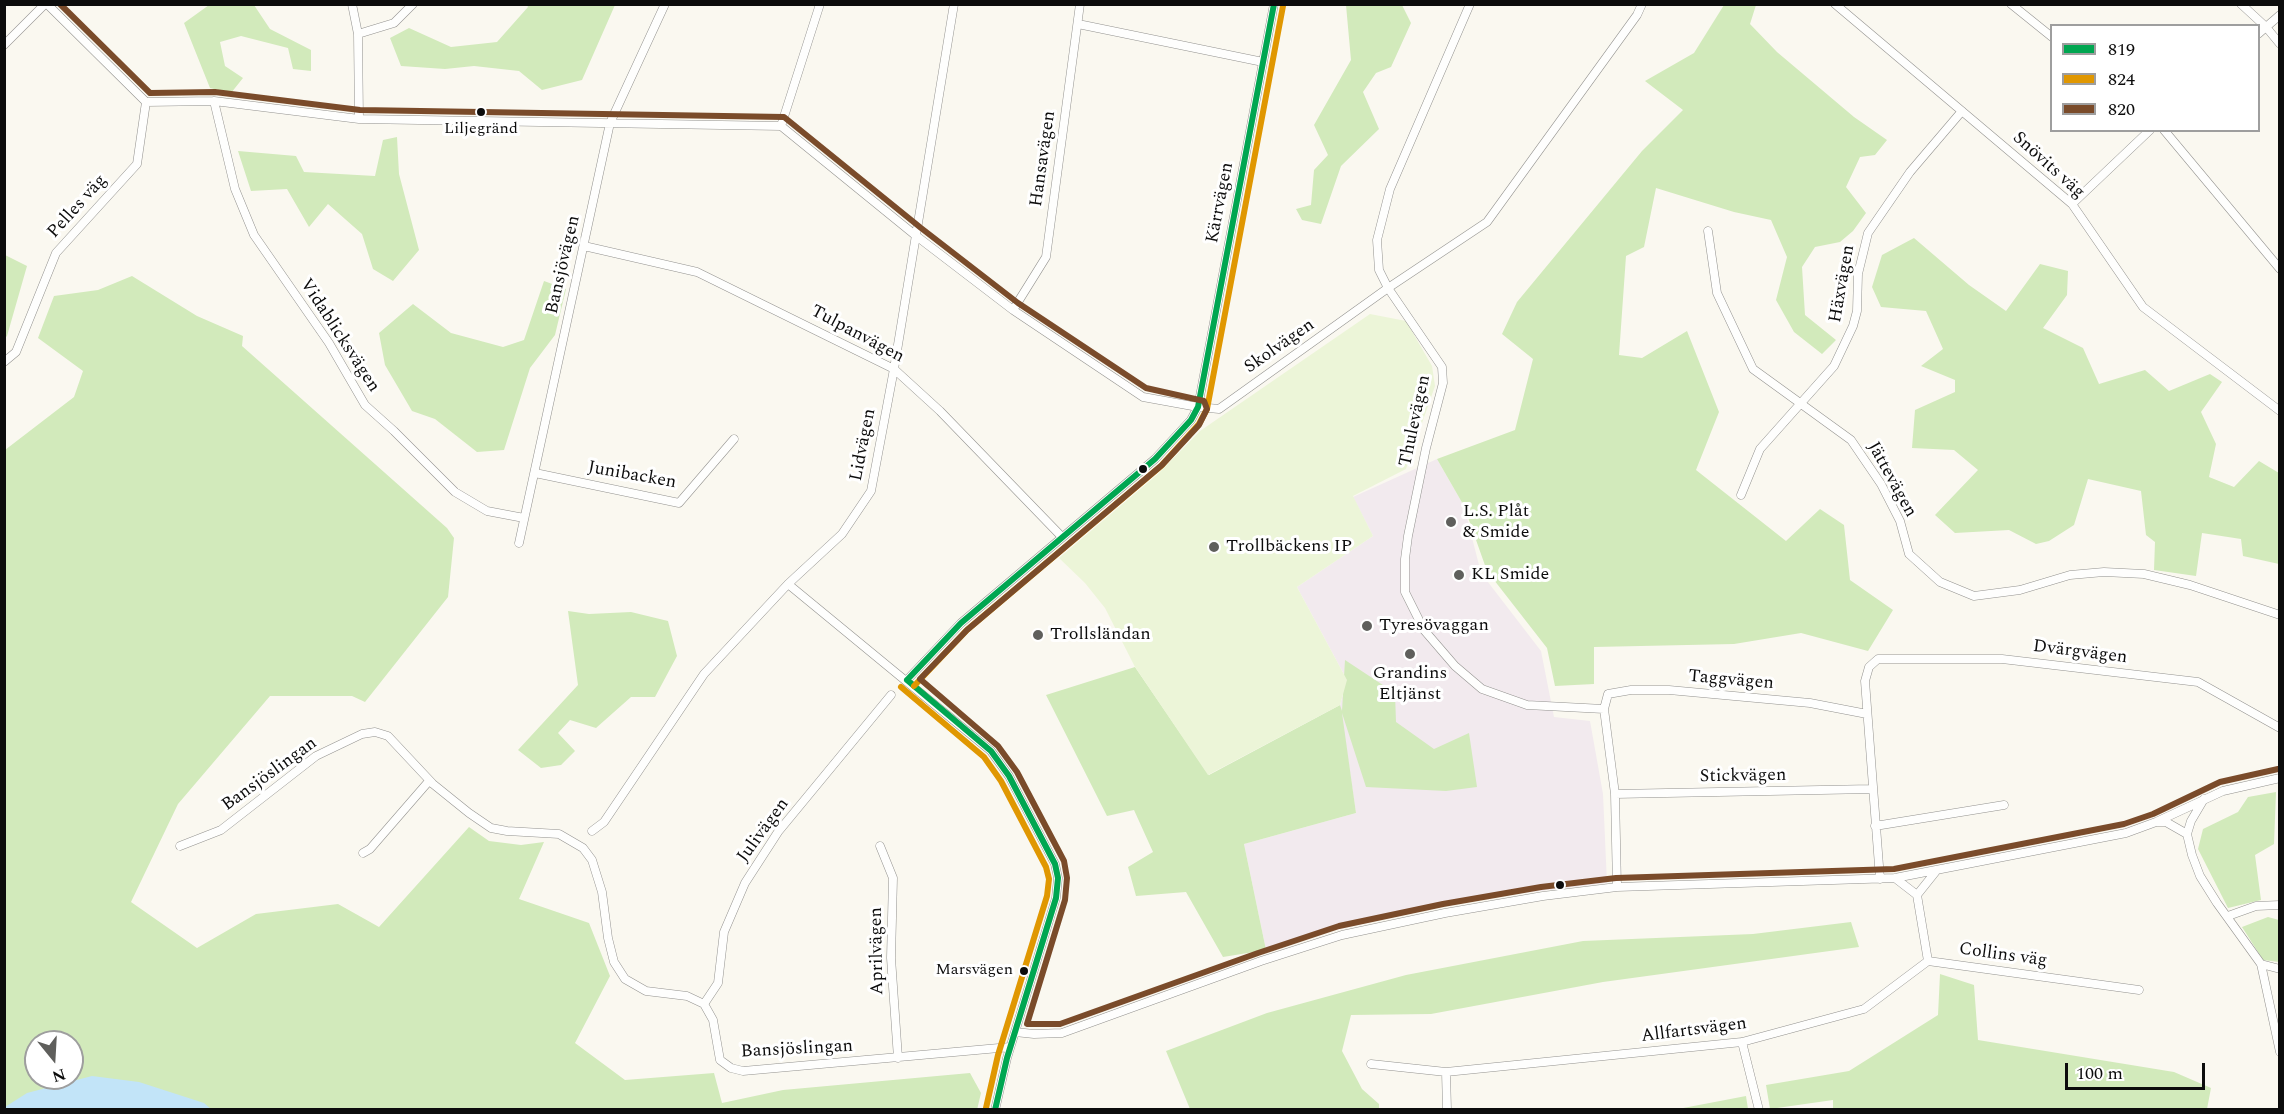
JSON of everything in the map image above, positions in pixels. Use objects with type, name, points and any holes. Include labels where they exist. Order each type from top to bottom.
[{"type":"street","points":[[4,45],[46,4],[146,102],[214,101],[359,119],[782,126],[820,4]]},
{"type":"street","points":[[352,4],[358,34],[359,119]]},
{"type":"street","points":[[358,34],[394,23],[413,4]]},
{"type":"street","name":"Bansjövägen","points":[[519,543],[610,123],[665,4]]},
{"type":"street","name":"Lidvägen","points":[[592,831],[604,822],[705,674],[788,584],[842,534],[871,491],[894,369],[954,4]]},
{"type":"street","name":"Hansavägen","points":[[1013,310],[1046,257],[1080,4]]},
{"type":"street","name":"Kärrvägen","points":[[1198,407],[1274,4]]},
{"type":"street","name":"Thulevägen","points":[[1470,4],[1390,189],[1377,240],[1379,270],[1442,367],[1443,383],[1426,448],[1405,559],[1405,592],[1424,630],[1441,651],[1482,689],[1527,705],[1604,710]]},
{"type":"street","name":"Skolvägen","points":[[782,126],[915,235],[1013,310],[1143,397],[1219,409],[1389,288],[1487,222],[1637,15],[1642,4]]},
{"type":"street","name":"Snövits väg","points":[[1835,4],[2072,204],[2143,307],[2280,411]]},
{"type":"street","points":[[2011,4],[2050,35]]},
{"type":"street","points":[[2241,4],[2266,27],[2280,44]]},
{"type":"street","points":[[2260,33],[2280,15]]},
{"type":"street","points":[[1078,24],[1263,62]]},
{"type":"street","name":"Vidablicksvägen","points":[[214,101],[235,189],[254,235],[329,343],[365,405],[455,492],[487,512],[524,518]]},
{"type":"street","name":"Pelles väg","points":[[4,362],[16,352],[56,253],[137,164],[146,102]]},
{"type":"street","name":"Häxvägen","points":[[1741,495],[1760,449],[1834,366],[1853,326],[1857,311],[1858,274],[1868,233],[1910,172],[1962,111]]},
{"type":"street","points":[[2072,204],[2148,132]]},
{"type":"street","points":[[2166,132],[2280,269]]},
{"type":"street","name":"Jättevägen","points":[[1708,231],[1717,293],[1753,369],[1851,440],[1881,484],[1900,520],[1909,554],[1940,582],[1974,596],[2020,590],[2070,575],[2103,572],[2144,574],[2190,585],[2280,615]]},
{"type":"street","name":"Tulpanvägen","points":[[584,246],[697,272],[894,369],[940,411],[1062,537]]},
{"type":"street","points":[[907,680],[962,623],[1155,459],[1191,420],[1198,407]]},
{"type":"street","name":"Junibacken","points":[[535,473],[679,503],[734,439]]},
{"type":"street","points":[[788,584],[991,751],[1009,776],[1055,864],[1058,878],[1056,898],[1010,1047],[994,1110]]},
{"type":"street","name":"Dvärgvägen","points":[[1867,714],[1865,681],[1869,667],[1878,658],[2002,659],[2198,682],[2280,728]]},
{"type":"street","name":"Taggvägen","points":[[1604,710],[1608,694],[1631,690],[1669,690],[1810,703],[1867,714]]},
{"type":"street","name":"Julivägen","points":[[704,1004],[718,983],[724,932],[745,883],[778,832],[891,695]]},
{"type":"street","points":[[1604,710],[1615,794],[1617,887]]},
{"type":"street","points":[[1867,714],[1880,879]]},
{"type":"street","name":"Bansjöslingan","points":[[180,846],[221,830],[316,756],[362,734],[375,732],[388,736],[429,781],[491,828],[560,834],[583,848],[591,860],[602,892],[608,938],[614,962],[625,980],[646,991],[687,996],[704,1004],[713,1020],[720,1060],[731,1068],[743,1071],[1010,1047]]},
{"type":"street","points":[[1015,1032],[1062,1033],[1261,961],[1342,935],[1456,911],[1543,896],[1617,887],[1895,878],[2126,833],[2156,822],[2223,791],[2280,778]]},
{"type":"street","points":[[363,853],[370,849],[429,781]]},
{"type":"street","name":"Stickvägen","points":[[1615,794],[1872,789]]},
{"type":"street","points":[[2205,798],[2191,820],[2187,834],[2192,855],[2200,876],[2217,903],[2261,964],[2280,1052]]},
{"type":"street","points":[[1875,826],[2004,805]]},
{"type":"street","points":[[2156,822],[2166,822],[2187,834]]},
{"type":"street","name":"Aprilvägen","points":[[880,846],[893,878],[891,958],[898,1058]]},
{"type":"street","points":[[1917,895],[1937,870]]},
{"type":"street","points":[[1895,878],[1917,895],[1928,961]]},
{"type":"street","points":[[2228,916],[2256,906],[2280,904]]},
{"type":"street","name":"Collins väg","points":[[1928,961],[2139,990]]},
{"type":"street","name":"Allfartsvägen","points":[[1371,1064],[1446,1072],[1742,1042],[1864,1009],[1928,961]]},
{"type":"street","points":[[2261,964],[2280,969]]},
{"type":"street","points":[[1742,1042],[1759,1110]]},
{"type":"street","points":[[1446,1072],[1448,1110]]},
{"type":"shaded area","points":[[1437,459],[1464,506],[1481,573],[1541,651],[1554,717],[1590,721],[1603,794],[1607,883],[1475,899],[1318,934],[1266,950],[1244,844],[1356,813],[1340,705],[1347,680],[1297,587],[1373,536],[1353,497]]},
{"type":"green space","points":[[209,5],[254,5],[270,29],[311,50],[311,71],[293,69],[288,48],[241,36],[220,42],[225,66],[243,78],[231,93],[210,88],[184,23]]},
{"type":"green space","points":[[527,5],[615,5],[582,80],[542,90],[519,71],[474,66],[445,69],[401,66],[390,38],[409,28],[451,47],[497,42],[528,7]]},
{"type":"green space","points":[[1346,5],[1402,5],[1411,23],[1391,67],[1376,73],[1363,92],[1379,129],[1341,166],[1321,224],[1302,220],[1296,209],[1311,205],[1314,170],[1328,155],[1314,125],[1351,60]]},
{"type":"green space","points":[[1724,5],[1756,5],[1750,24],[1777,52],[1854,117],[1887,140],[1875,155],[1860,157],[1846,187],[1866,213],[1853,231],[1840,242],[1815,247],[1802,267],[1805,315],[1836,340],[1822,354],[1794,332],[1776,300],[1787,257],[1771,220],[1734,212],[1656,188],[1644,247],[1626,256],[1619,355],[1642,358],[1687,331],[1719,412],[1696,470],[1786,541],[1820,509],[1844,525],[1850,580],[1893,610],[1868,651],[1801,633],[1734,644],[1594,647],[1594,684],[1555,686],[1547,648],[1487,571],[1464,506],[1437,459],[1515,430],[1533,359],[1502,334],[1517,302],[1642,151],[1683,110],[1645,81],[1694,53]]},
{"type":"green space","points":[[397,137],[399,174],[419,250],[393,281],[373,269],[362,234],[328,204],[309,227],[287,189],[251,191],[238,151],[296,156],[304,172],[375,176],[383,140]]},
{"type":"green space","points":[[1914,238],[1969,285],[2006,311],[2040,264],[2068,271],[2067,295],[2043,328],[2083,348],[2099,384],[2145,370],[2169,391],[2210,374],[2222,382],[2201,412],[2216,444],[2209,477],[2234,487],[2259,461],[2279,473],[2279,564],[2243,556],[2241,539],[2202,533],[2196,576],[2154,570],[2155,542],[2146,535],[2141,491],[2088,479],[2074,525],[2049,541],[2036,544],[2009,530],[1955,533],[1935,515],[1978,470],[1954,450],[1912,448],[1915,410],[1955,392],[1955,380],[1921,366],[1943,349],[1926,311],[1881,307],[1872,287],[1882,255]]},
{"type":"green space","points":[[5,255],[27,266],[5,338]]},
{"type":"green space","points":[[132,276],[197,316],[243,336],[242,346],[447,528],[454,538],[448,597],[365,702],[352,696],[270,696],[178,804],[131,902],[197,948],[256,914],[338,904],[379,927],[469,827],[489,841],[521,845],[544,842],[519,899],[589,923],[610,976],[575,1043],[625,1080],[714,1073],[722,1103],[783,1090],[970,1073],[981,1093],[977,1110],[5,1110],[5,450],[74,397],[83,371],[38,338],[54,296],[98,290]]},
{"type":"green space","points":[[544,281],[566,289],[555,335],[530,368],[504,450],[477,452],[435,419],[412,411],[385,365],[379,333],[413,304],[451,333],[503,347],[524,340]]},
{"type":"green space","name":"Trollbäckens IP","points":[[1370,314],[1406,321],[1432,366],[1435,386],[1406,469],[1353,496],[1373,536],[1297,587],[1347,680],[1340,705],[1208,775],[1135,667],[1105,608],[1085,583],[1059,558],[1158,474],[1200,431]]},
{"type":"green space","points":[[568,611],[589,614],[631,612],[668,621],[677,656],[655,697],[631,697],[596,728],[570,720],[558,733],[575,751],[561,765],[541,768],[518,750],[578,685]]},
{"type":"green space","points":[[1345,660],[1395,693],[1396,722],[1434,749],[1469,733],[1477,787],[1446,791],[1366,787],[1342,713],[1356,813],[1244,844],[1266,950],[1223,957],[1186,892],[1136,896],[1128,867],[1153,852],[1134,810],[1107,816],[1046,695],[1135,667],[1209,775],[1340,705],[1342,711]]},
{"type":"green space","points":[[2276,792],[2274,844],[2255,855],[2261,900],[2228,908],[2198,849],[2203,829],[2238,812],[2248,797]]},
{"type":"green space","points":[[2268,917],[2279,920],[2279,962],[2263,960],[2242,927]]},
{"type":"green space","points":[[1851,922],[1859,947],[1603,982],[1431,1014],[1351,1015],[1342,1051],[1362,1089],[1379,1104],[1379,1109],[1190,1109],[1166,1051],[1267,1013],[1406,975],[1583,941],[1753,934]]},
{"type":"green space","points":[[1940,974],[1974,985],[1978,1040],[2174,1072],[2211,1088],[2207,1109],[1833,1110],[1833,1100],[1770,1109],[1766,1085],[1849,1071],[1938,1015]]},
{"type":"green space","points":[[1746,1096],[1748,1109],[1678,1109]]},
{"type":"water","points":[[92,1076],[139,1082],[204,1103],[211,1109],[5,1109],[27,1093],[38,1090],[84,1090],[84,1078]]},
{"type":"transit line","name":"820","points":[[60,4],[150,93],[215,92],[360,110],[784,117],[1018,303],[1146,388],[1204,401],[1207,409],[1199,425],[1162,465],[967,630],[920,679],[998,746],[1017,772],[1064,861],[1067,878],[1065,900],[1027,1024],[1060,1024],[1339,926],[1443,904],[1541,887],[1616,878],[1894,869],[2124,824],[2153,814],[2220,782],[2278,769]]},
{"type":"transit line","name":"819","points":[[907,680],[961,623],[1155,459],[1191,420],[1198,407],[1274,4]]},
{"type":"transit line","name":"824","points":[[914,686],[967,630],[1161,466],[1199,424],[1207,409],[1283,6]]},
{"type":"transit line","name":"819","points":[[907,680],[991,751],[1009,776],[1055,864],[1058,878],[1056,898],[1007,1058],[995,1110]]},
{"type":"transit line","name":"824","points":[[901,687],[984,757],[1001,781],[1046,867],[1049,879],[1047,896],[998,1055],[986,1108]]},
{"type":"place","name":"Liljegränd","points":[[481,112]]},
{"type":"place","name":"L.S. Plåt & Smide","points":[[1451,522]]},
{"type":"place","name":"Trollbäckens IP","points":[[1214,547]]},
{"type":"place","name":"KL Smide","points":[[1459,575]]},
{"type":"place","name":"Tyresövaggan","points":[[1367,626]]},
{"type":"place","name":"Trollsländan","points":[[1038,635]]},
{"type":"place","name":"Grandins Eltjänst","points":[[1410,654]]},
{"type":"place","name":"Marsvägen","points":[[1024,971]]}]
